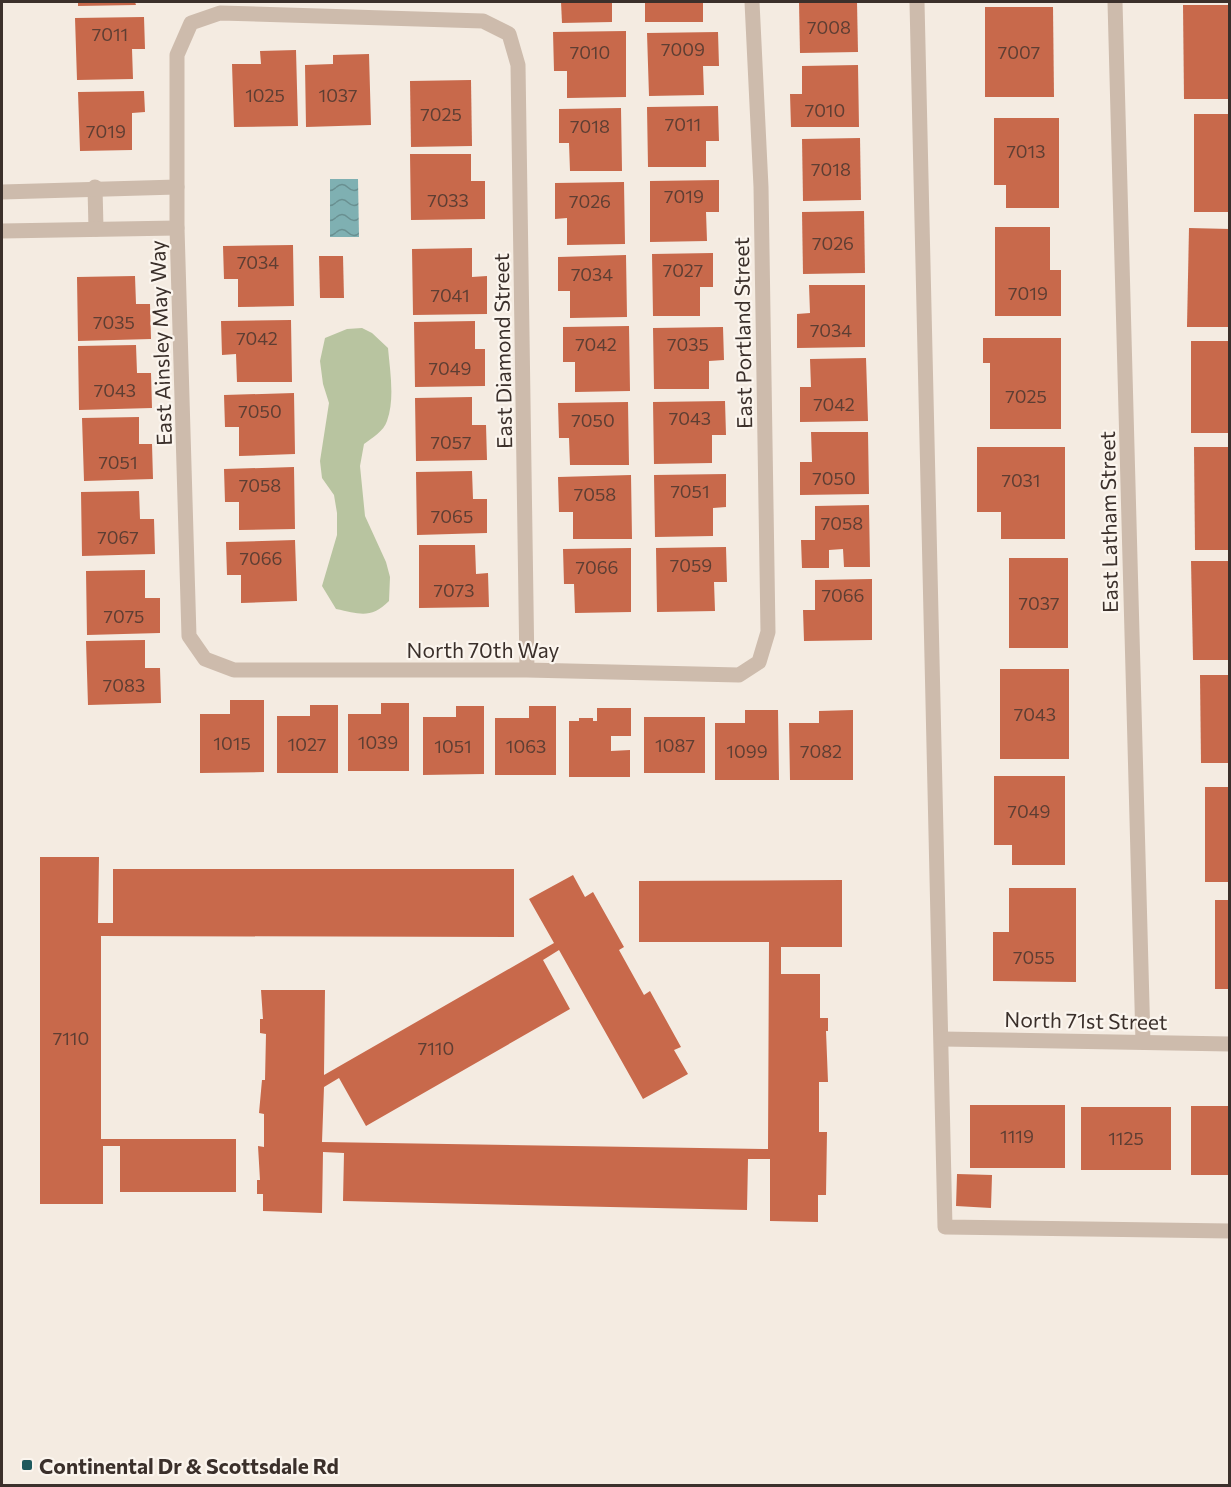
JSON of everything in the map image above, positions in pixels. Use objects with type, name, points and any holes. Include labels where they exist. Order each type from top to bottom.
[{"type":"street","name":"East Portland Street","points":[[752,2],[761,187],[768,632],[759,662]]},
{"type":"street","points":[[917,2],[945,1227],[1230,1231]]},
{"type":"street","name":"East Latham Street","points":[[1115,2],[1143,1042]]},
{"type":"street","name":"East Diamond Street","points":[[191,23],[220,14],[483,21],[509,34],[518,65],[527,670]]},
{"type":"street","name":"East Ainsley May Way","points":[[191,23],[177,55],[177,228],[189,636],[205,659]]},
{"type":"street","points":[[2,192],[95,187],[177,187]]},
{"type":"street","points":[[95,187],[96,229]]},
{"type":"street","points":[[2,231],[177,228]]},
{"type":"street","name":"North 70th Way","points":[[205,659],[234,670],[527,670],[738,675],[759,662]]},
{"type":"street","name":"North 71st Street","points":[[942,1039],[1230,1044]]},
{"type":"green space","points":[[362,328],[372,333],[388,348],[391,375],[389,412],[385,425],[364,444],[360,466],[365,516],[386,562],[390,577],[389,601],[376,611],[365,614],[336,609],[322,586],[337,535],[337,513],[334,495],[322,478],[320,461],[329,403],[323,384],[320,361],[325,338],[347,329]]},
{"type":"water","points":[[330,179],[358,179],[359,237],[330,237]]},
{"type":"building","points":[[78,2],[135,2],[136,5],[78,6]]},
{"type":"building","points":[[561,2],[612,2],[612,22],[562,23]]},
{"type":"building","points":[[645,2],[703,2],[703,22],[645,22]]},
{"type":"building","points":[[799,2],[857,2],[858,52],[800,53]]},
{"type":"building","points":[[1183,5],[1230,5],[1230,99],[1184,99]]},
{"type":"building","points":[[985,7],[1053,7],[1054,97],[985,97]]},
{"type":"building","points":[[144,17],[145,49],[132,49],[133,79],[77,80],[75,18]]},
{"type":"building","points":[[626,31],[626,97],[567,98],[567,71],[554,71],[553,32]]},
{"type":"building","points":[[718,32],[719,66],[703,66],[704,95],[649,96],[647,33]]},
{"type":"building","points":[[296,50],[298,126],[234,127],[232,64],[261,64],[260,51]]},
{"type":"building","points":[[369,54],[371,125],[306,127],[305,65],[333,64],[333,55]]},
{"type":"building","points":[[858,65],[859,127],[791,127],[790,94],[802,94],[802,66]]},
{"type":"building","points":[[471,80],[472,146],[411,147],[410,81]]},
{"type":"building","points":[[144,91],[145,112],[132,113],[132,150],[80,151],[78,92]]},
{"type":"building","points":[[718,106],[719,141],[706,141],[706,167],[648,167],[647,107]]},
{"type":"building","points":[[621,108],[622,171],[570,171],[569,143],[559,143],[559,109]]},
{"type":"building","points":[[1194,114],[1230,114],[1230,212],[1194,212]]},
{"type":"building","points":[[994,118],[1059,118],[1059,208],[1006,208],[1006,185],[994,185]]},
{"type":"building","points":[[860,138],[861,200],[803,201],[802,139]]},
{"type":"building","points":[[410,154],[471,154],[471,181],[485,181],[485,219],[411,220]]},
{"type":"building","points":[[719,180],[719,212],[706,212],[707,241],[650,242],[650,181]]},
{"type":"building","points":[[624,182],[625,244],[567,245],[567,218],[555,219],[555,183]]},
{"type":"building","points":[[864,211],[865,273],[803,274],[802,212]]},
{"type":"building","points":[[995,227],[1050,227],[1050,270],[1061,270],[1061,316],[995,316]]},
{"type":"building","points":[[1189,228],[1230,229],[1230,327],[1187,327]]},
{"type":"building","points":[[293,245],[294,306],[238,307],[238,279],[224,279],[223,246]]},
{"type":"building","points":[[472,248],[472,277],[487,276],[487,314],[413,315],[412,249]]},
{"type":"building","points":[[713,253],[713,287],[700,287],[700,316],[653,316],[652,254]]},
{"type":"building","points":[[626,255],[627,317],[570,318],[570,291],[558,291],[558,257]]},
{"type":"building","points":[[319,256],[343,256],[344,298],[320,298]]},
{"type":"building","points":[[135,276],[136,304],[150,304],[151,339],[78,341],[77,277]]},
{"type":"building","points":[[809,285],[865,285],[865,347],[797,348],[797,314],[810,313]]},
{"type":"building","points":[[291,320],[292,382],[237,382],[236,354],[222,355],[221,321]]},
{"type":"building","points":[[475,321],[475,349],[485,349],[485,386],[415,387],[414,322]]},
{"type":"building","points":[[629,326],[630,391],[575,392],[575,362],[563,362],[563,327]]},
{"type":"building","points":[[723,327],[724,360],[709,361],[709,389],[654,389],[653,328]]},
{"type":"building","points":[[983,338],[1061,338],[1061,429],[990,429],[990,363],[983,363]]},
{"type":"building","points":[[1191,341],[1230,341],[1230,433],[1191,433]]},
{"type":"building","points":[[136,345],[137,373],[151,373],[152,408],[79,410],[78,346]]},
{"type":"building","points":[[866,358],[868,421],[800,422],[800,387],[811,387],[810,359]]},
{"type":"building","points":[[294,393],[295,454],[239,456],[239,427],[225,427],[224,395]]},
{"type":"building","points":[[472,397],[472,425],[486,425],[487,460],[416,461],[415,398]]},
{"type":"building","points":[[725,401],[726,435],[712,435],[712,463],[654,464],[653,402]]},
{"type":"building","points":[[628,402],[629,465],[570,465],[569,438],[559,438],[558,403]]},
{"type":"building","points":[[139,417],[139,444],[152,444],[153,479],[84,481],[82,418]]},
{"type":"building","points":[[811,432],[868,432],[869,494],[800,495],[800,462],[812,462]]},
{"type":"building","points":[[977,447],[1065,447],[1065,539],[1001,539],[1001,512],[977,512]]},
{"type":"building","points":[[1194,447],[1230,447],[1230,550],[1195,550]]},
{"type":"building","points":[[294,467],[295,529],[239,530],[239,502],[225,502],[224,469]]},
{"type":"building","points":[[472,471],[473,499],[487,499],[487,533],[417,535],[416,472]]},
{"type":"building","points":[[726,474],[726,507],[713,508],[713,536],[655,537],[654,475]]},
{"type":"building","points":[[631,475],[632,539],[573,539],[573,512],[559,512],[558,477]]},
{"type":"building","points":[[139,491],[140,519],[154,519],[155,554],[82,556],[81,492]]},
{"type":"building","points":[[869,505],[870,567],[844,567],[843,549],[829,550],[829,568],[802,568],[801,540],[815,540],[815,506]]},
{"type":"building","points":[[295,540],[297,601],[241,603],[241,575],[227,575],[226,542]]},
{"type":"building","points":[[419,545],[475,545],[476,574],[488,573],[489,607],[419,608]]},
{"type":"building","points":[[726,547],[727,582],[714,582],[715,611],[657,612],[656,548]]},
{"type":"building","points":[[631,548],[631,612],[575,613],[574,584],[564,584],[563,549]]},
{"type":"building","points":[[1009,558],[1068,558],[1068,648],[1009,648]]},
{"type":"building","points":[[1191,561],[1230,561],[1230,660],[1193,660]]},
{"type":"building","points":[[145,570],[145,598],[160,598],[160,633],[87,635],[86,571]]},
{"type":"building","points":[[872,579],[872,640],[804,641],[803,610],[815,610],[815,580]]},
{"type":"building","points":[[145,640],[145,668],[160,668],[161,703],[88,705],[86,641]]},
{"type":"building","points":[[1000,669],[1069,669],[1069,759],[1000,759]]},
{"type":"building","points":[[1200,675],[1230,675],[1230,763],[1201,763]]},
{"type":"building","points":[[230,700],[264,700],[264,772],[200,773],[200,714],[230,714]]},
{"type":"building","points":[[381,703],[409,703],[409,771],[348,771],[348,714],[381,714]]},
{"type":"building","points":[[310,705],[338,705],[338,773],[277,773],[277,716],[310,716]]},
{"type":"building","points":[[456,706],[484,706],[484,774],[423,775],[423,717],[456,717]]},
{"type":"building","points":[[529,706],[556,706],[556,775],[495,775],[495,718],[529,718]]},
{"type":"building","points":[[597,708],[631,708],[631,736],[611,736],[611,751],[630,750],[630,777],[569,777],[569,721],[593,718],[593,721],[597,721]]},
{"type":"building","points":[[745,710],[778,710],[779,780],[715,780],[715,723],[745,723]]},
{"type":"building","points":[[853,710],[853,780],[790,780],[789,723],[819,723],[819,711]]},
{"type":"building","points":[[644,717],[705,717],[705,773],[644,773]]},
{"type":"building","points":[[994,776],[1065,776],[1065,865],[1012,865],[1012,845],[994,845]]},
{"type":"building","points":[[1205,787],[1230,787],[1230,882],[1205,882]]},
{"type":"building","points":[[40,857],[99,857],[98,923],[113,923],[113,869],[514,869],[514,937],[101,936],[101,1139],[236,1139],[236,1192],[120,1192],[120,1146],[103,1146],[103,1204],[40,1204]]},
{"type":"building","points":[[573,875],[585,897],[593,892],[624,947],[619,950],[644,995],[650,991],[681,1047],[674,1050],[688,1074],[643,1099],[559,950],[543,960],[570,1009],[366,1126],[339,1078],[324,1087],[322,1142],[768,1149],[769,942],[639,942],[639,881],[842,880],[842,947],[781,947],[781,974],[820,974],[820,1018],[828,1018],[828,1031],[826,1031],[828,1082],[819,1082],[819,1132],[827,1132],[826,1195],[818,1195],[818,1222],[770,1221],[770,1159],[748,1159],[747,1210],[343,1201],[344,1153],[323,1152],[322,1213],[263,1211],[263,1194],[257,1194],[257,1180],[260,1180],[258,1146],[264,1147],[264,1114],[259,1113],[262,1080],[265,1080],[266,1034],[260,1033],[260,1019],[263,1019],[261,990],[325,990],[324,1075],[554,943],[529,899]]},
{"type":"building","points":[[1009,888],[1076,888],[1076,982],[993,981],[993,932],[1009,932]]},
{"type":"building","points":[[1215,900],[1230,900],[1230,989],[1215,989]]},
{"type":"building","points":[[970,1105],[1065,1105],[1065,1168],[970,1168]]},
{"type":"building","points":[[1191,1106],[1230,1106],[1230,1175],[1191,1175]]},
{"type":"building","points":[[1081,1107],[1171,1107],[1171,1170],[1081,1170]]},
{"type":"building","points":[[957,1174],[992,1175],[991,1208],[956,1206]]},
{"type":"place","name":"Continental Dr & Scottsdale Rd","points":[[27,1465]]}]
